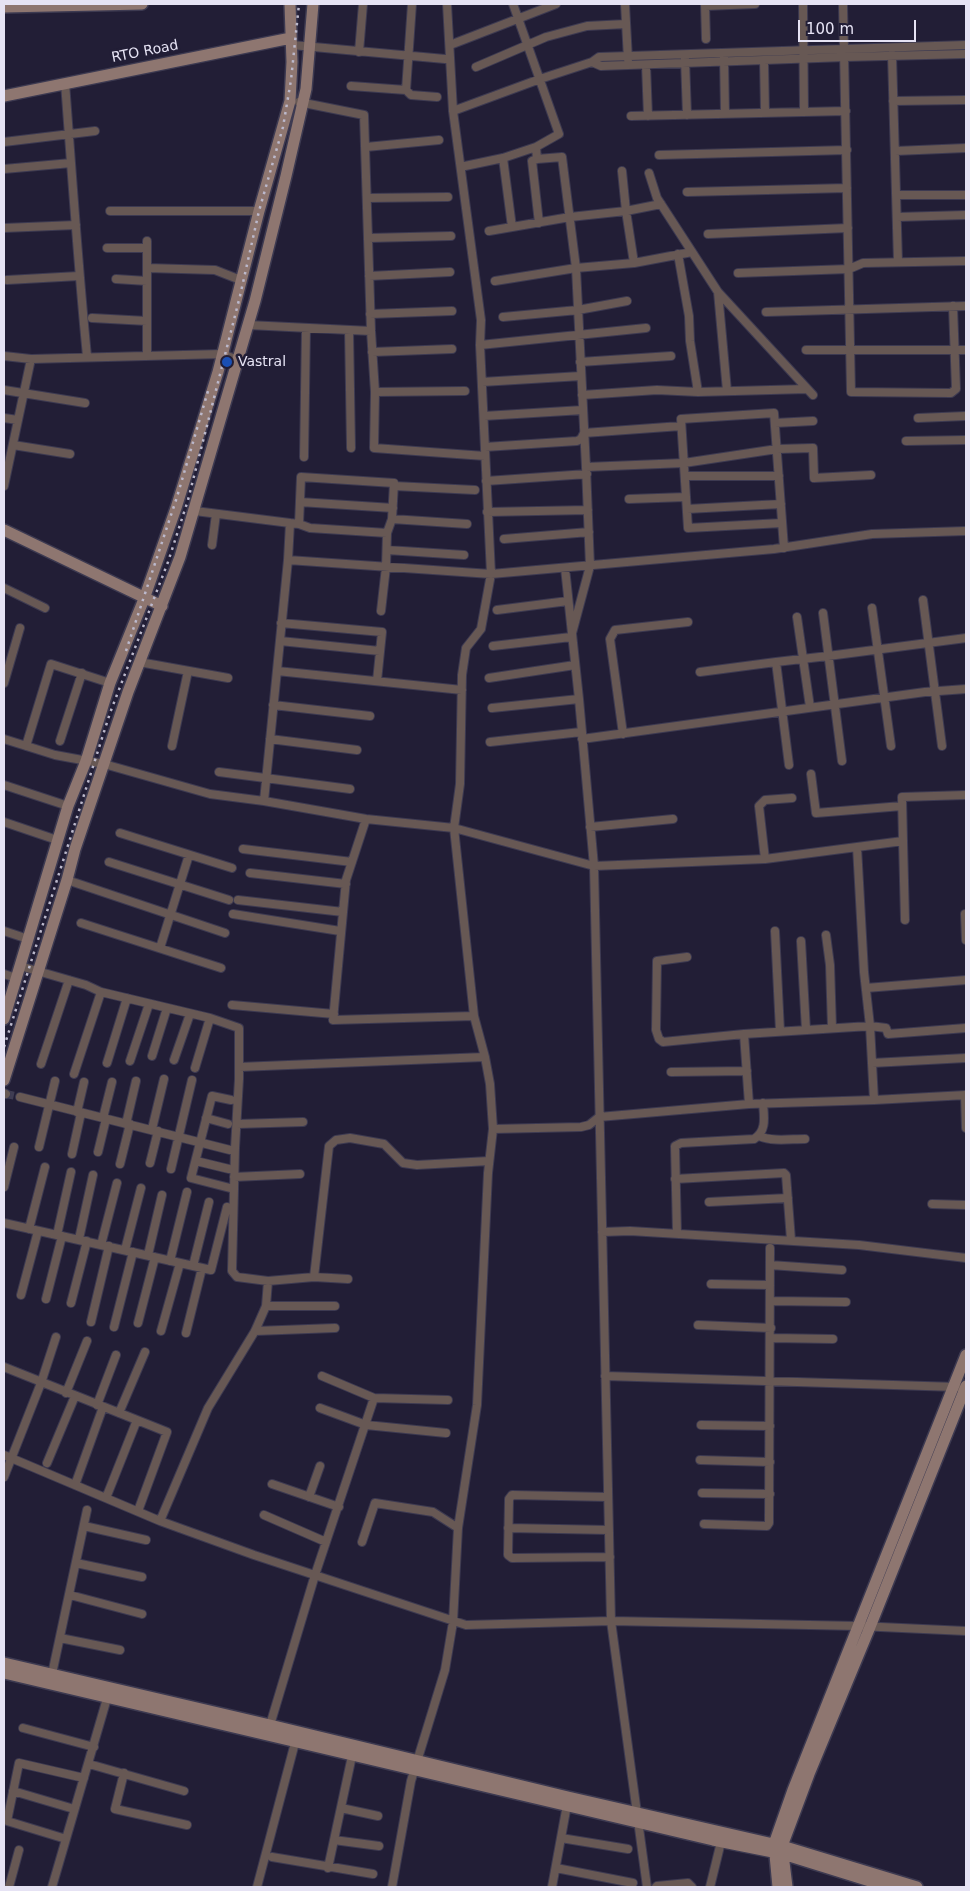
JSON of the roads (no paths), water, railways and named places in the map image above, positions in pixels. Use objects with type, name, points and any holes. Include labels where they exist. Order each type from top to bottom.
[{"type":"street","points":[[4,7],[142,4]]},
{"type":"street","points":[[4,1014],[68,806],[86,762],[110,683],[144,599],[176,508],[222,354],[290,100],[292,42],[290,4]]},
{"type":"street","points":[[4,1080],[104,764],[139,662],[180,558],[195,511],[248,325],[303,103],[313,4]]},
{"type":"street","points":[[359,52],[363,4]]},
{"type":"street","points":[[406,90],[412,4]]},
{"type":"street","points":[[392,1887],[414,1765],[440,1688],[453,1622],[458,1528],[477,1404],[489,1161],[493,1129],[490,1084],[474,1016],[454,828],[460,784],[462,690],[466,648],[481,629],[491,574],[480,345],[481,320],[453,111],[448,5],[457,4]]},
{"type":"street","points":[[465,166],[503,158],[536,147],[559,134],[513,4]]},
{"type":"street","points":[[450,45],[556,4]]},
{"type":"street","points":[[625,4],[628,66]]},
{"type":"street","points":[[706,40],[705,5],[755,4]]},
{"type":"street","points":[[803,4],[804,112]]},
{"type":"street","points":[[843,4],[851,392],[951,394],[956,390],[953,306]]},
{"type":"street","points":[[476,67],[546,37],[587,26],[626,24]]},
{"type":"street","points":[[292,42],[310,47],[445,59]]},
{"type":"street","name":"RTO Road","points":[[4,96],[65,83],[292,42]]},
{"type":"street","points":[[453,111],[592,62],[600,57],[724,53],[845,53],[966,45]]},
{"type":"street","points":[[724,53],[726,114]]},
{"type":"street","points":[[845,53],[892,55],[966,54]]},
{"type":"street","points":[[685,54],[687,115]]},
{"type":"street","points":[[592,62],[601,66],[628,66],[764,60],[804,54]]},
{"type":"street","points":[[892,55],[898,262]]},
{"type":"street","points":[[764,60],[765,113]]},
{"type":"street","points":[[646,65],[648,116]]},
{"type":"street","points":[[65,83],[79,276],[87,356]]},
{"type":"street","points":[[351,86],[406,90],[411,95],[437,97]]},
{"type":"street","points":[[290,100],[364,115],[370,314],[375,392],[374,448],[485,456]]},
{"type":"street","points":[[893,101],[966,100]]},
{"type":"street","points":[[631,116],[846,111]]},
{"type":"street","points":[[4,142],[95,131]]},
{"type":"street","points":[[366,147],[439,140]]},
{"type":"street","points":[[536,147],[537,159]]},
{"type":"street","points":[[895,150],[966,148]]},
{"type":"street","points":[[659,155],[847,150]]},
{"type":"street","points":[[539,223],[532,161],[562,157],[576,268],[590,566],[571,637]]},
{"type":"street","points":[[503,158],[512,227]]},
{"type":"street","points":[[4,169],[71,163]]},
{"type":"street","points":[[622,171],[634,263]]},
{"type":"street","points":[[649,173],[657,198],[718,292],[813,396]]},
{"type":"street","points":[[687,192],[847,188]]},
{"type":"street","points":[[896,195],[966,195]]},
{"type":"street","points":[[367,198],[448,197]]},
{"type":"street","points":[[489,231],[661,204]]},
{"type":"street","points":[[110,211],[259,211]]},
{"type":"street","points":[[897,217],[966,214]]},
{"type":"street","points":[[4,228],[76,225]]},
{"type":"street","points":[[708,234],[848,228]]},
{"type":"street","points":[[368,238],[451,236]]},
{"type":"street","points":[[107,248],[147,245],[147,356]]},
{"type":"street","points":[[495,281],[576,268],[634,263],[692,252]]},
{"type":"street","points":[[678,254],[690,316],[690,341],[698,392]]},
{"type":"street","points":[[738,273],[849,269],[863,263],[966,261]]},
{"type":"street","points":[[147,268],[215,270],[238,279]]},
{"type":"street","points":[[369,276],[450,272]]},
{"type":"street","points":[[7,280],[79,276]]},
{"type":"street","points":[[116,280],[147,281]]},
{"type":"street","points":[[718,292],[727,391]]},
{"type":"street","points":[[503,317],[578,310],[627,301]]},
{"type":"street","points":[[766,312],[966,306]]},
{"type":"street","points":[[370,314],[452,311]]},
{"type":"street","points":[[92,318],[147,321]]},
{"type":"street","points":[[248,325],[371,331]]},
{"type":"street","points":[[304,457],[306,328]]},
{"type":"street","points":[[480,345],[646,328]]},
{"type":"street","points":[[349,330],[351,448]]},
{"type":"street","points":[[372,352],[452,349]]},
{"type":"street","points":[[806,350],[966,350]]},
{"type":"street","points":[[4,356],[31,359],[87,356],[222,354],[238,360]]},
{"type":"street","points":[[580,362],[671,356]]},
{"type":"street","points":[[4,486],[31,359]]},
{"type":"street","points":[[482,382],[581,376]]},
{"type":"street","points":[[582,394],[657,390],[698,392],[807,388]]},
{"type":"street","points":[[4,390],[85,403]]},
{"type":"street","points":[[375,392],[465,391]]},
{"type":"street","points":[[484,416],[583,410]]},
{"type":"street","points":[[782,523],[688,528],[681,419],[774,413],[784,548]]},
{"type":"street","points":[[918,418],[966,416]]},
{"type":"street","points":[[4,418],[18,420]]},
{"type":"street","points":[[775,423],[814,421]]},
{"type":"street","points":[[584,433],[681,426]]},
{"type":"street","points":[[484,446],[578,440],[581,439],[584,433]]},
{"type":"street","points":[[906,441],[966,440]]},
{"type":"street","points":[[12,445],[70,454]]},
{"type":"street","points":[[486,481],[684,463],[777,449],[813,448],[814,478],[871,475]]},
{"type":"street","points":[[685,476],[779,476]]},
{"type":"street","points":[[299,524],[301,477],[394,484],[394,486],[476,490]]},
{"type":"street","points":[[382,611],[387,533],[392,519],[394,486]]},
{"type":"street","points":[[629,499],[686,497]]},
{"type":"street","points":[[300,502],[393,508]]},
{"type":"street","points":[[687,509],[781,504]]},
{"type":"street","points":[[487,512],[588,510]]},
{"type":"street","points":[[195,511],[299,524],[310,528],[387,533]]},
{"type":"street","points":[[212,545],[216,514]]},
{"type":"street","points":[[392,519],[468,524]]},
{"type":"street","points":[[264,801],[290,523]]},
{"type":"street","points":[[4,530],[162,606]]},
{"type":"street","points":[[288,560],[491,574],[784,548],[872,534],[966,531]]},
{"type":"street","points":[[504,539],[589,532]]},
{"type":"street","points":[[387,550],[464,556]]},
{"type":"street","points":[[565,568],[594,866],[611,1621],[646,1887]]},
{"type":"street","points":[[4,588],[44,608]]},
{"type":"street","points":[[923,600],[942,746]]},
{"type":"street","points":[[497,610],[568,601]]},
{"type":"street","points":[[872,608],[891,746]]},
{"type":"street","points":[[823,613],[842,760]]},
{"type":"street","points":[[797,617],[810,707]]},
{"type":"street","points":[[623,734],[610,638],[612,633],[615,630],[688,622]]},
{"type":"street","points":[[281,623],[382,632],[378,681]]},
{"type":"street","points":[[4,683],[5,672],[20,628]]},
{"type":"street","points":[[493,646],[571,637]]},
{"type":"street","points":[[700,672],[966,638]]},
{"type":"street","points":[[280,641],[380,651]]},
{"type":"street","points":[[139,662],[228,678]]},
{"type":"street","points":[[776,662],[789,765]]},
{"type":"street","points":[[26,746],[51,664],[110,683]]},
{"type":"street","points":[[488,678],[575,665]]},
{"type":"street","points":[[172,746],[188,671]]},
{"type":"street","points":[[277,671],[462,690]]},
{"type":"street","points":[[60,742],[82,673]]},
{"type":"street","points":[[490,742],[623,734],[810,707],[966,689]]},
{"type":"street","points":[[492,708],[579,699]]},
{"type":"street","points":[[273,705],[370,716]]},
{"type":"street","points":[[4,739],[86,762],[104,764],[210,794],[264,801],[366,819],[454,828],[594,866],[766,859],[904,841]]},
{"type":"street","points":[[270,739],[357,750]]},
{"type":"street","points":[[219,772],[350,789]]},
{"type":"street","points":[[811,774],[816,813],[902,806]]},
{"type":"street","points":[[4,785],[68,806]]},
{"type":"street","points":[[905,920],[902,797],[966,796]]},
{"type":"street","points":[[766,859],[760,806],[765,800],[792,798]]},
{"type":"street","points":[[366,819],[346,884],[340,930],[333,1020],[474,1016]]},
{"type":"street","points":[[590,827],[673,820]]},
{"type":"street","points":[[4,822],[58,840]]},
{"type":"street","points":[[120,833],[232,868]]},
{"type":"street","points":[[857,847],[874,1100]]},
{"type":"street","points":[[243,849],[352,862]]},
{"type":"street","points":[[160,948],[189,855]]},
{"type":"street","points":[[109,862],[229,900]]},
{"type":"street","points":[[250,873],[346,884]]},
{"type":"street","points":[[68,880],[225,933]]},
{"type":"street","points":[[238,900],[342,912]]},
{"type":"street","points":[[233,914],[340,930]]},
{"type":"street","points":[[965,914],[966,940]]},
{"type":"street","points":[[81,924],[221,968]]},
{"type":"street","points":[[4,931],[28,939]]},
{"type":"street","points":[[775,931],[780,1031]]},
{"type":"street","points":[[826,935],[830,965],[832,1028]]},
{"type":"street","points":[[801,942],[806,1030]]},
{"type":"street","points":[[687,957],[657,961],[656,1030],[659,1039],[663,1042],[780,1031],[870,1026],[886,1028],[888,1034],[966,1028]]},
{"type":"street","points":[[20,966],[69,980],[101,992],[210,1018],[240,1028],[232,1271],[237,1277],[268,1281],[314,1276],[348,1279]]},
{"type":"street","points":[[4,974],[16,978]]},
{"type":"street","points":[[40,1064],[69,980]]},
{"type":"street","points":[[866,988],[966,980]]},
{"type":"street","points":[[74,1074],[101,992]]},
{"type":"street","points":[[107,1064],[127,998]]},
{"type":"street","points":[[130,1061],[149,1004]]},
{"type":"street","points":[[232,1005],[334,1014]]},
{"type":"street","points":[[152,1056],[167,1008]]},
{"type":"street","points":[[174,1060],[190,1014]]},
{"type":"street","points":[[194,1068],[210,1018]]},
{"type":"street","points":[[744,1034],[749,1104]]},
{"type":"street","points":[[240,1067],[485,1057]]},
{"type":"street","points":[[872,1063],[966,1058]]},
{"type":"street","points":[[671,1072],[747,1071]]},
{"type":"street","points":[[150,1163],[164,1079]]},
{"type":"street","points":[[171,1169],[192,1080]]},
{"type":"street","points":[[40,1147],[55,1081]]},
{"type":"street","points":[[120,1164],[136,1081]]},
{"type":"street","points":[[72,1154],[84,1082]]},
{"type":"street","points":[[98,1152],[112,1082]]},
{"type":"street","points":[[493,1129],[582,1127],[589,1125],[599,1117],[749,1104],[966,1095],[966,1128]]},
{"type":"street","points":[[230,1188],[192,1178],[212,1096],[231,1100]]},
{"type":"street","points":[[20,1097],[230,1150]]},
{"type":"street","points":[[677,1234],[675,1146],[680,1143],[754,1139],[759,1136],[764,1128],[763,1103]]},
{"type":"street","points":[[206,1118],[228,1124]]},
{"type":"street","points":[[237,1124],[302,1122]]},
{"type":"street","points":[[759,1136],[769,1139],[805,1139]]},
{"type":"street","points":[[314,1276],[329,1146],[336,1140],[350,1138],[384,1144],[404,1163],[417,1165],[489,1161]]},
{"type":"street","points":[[4,1186],[14,1147]]},
{"type":"street","points":[[196,1161],[229,1169]]},
{"type":"street","points":[[29,1229],[45,1166]]},
{"type":"street","points":[[46,1299],[71,1172]]},
{"type":"street","points":[[675,1179],[784,1173],[786,1175],[791,1240]]},
{"type":"street","points":[[234,1177],[300,1174]]},
{"type":"street","points":[[71,1303],[93,1175]]},
{"type":"street","points":[[91,1322],[117,1183]]},
{"type":"street","points":[[114,1327],[141,1188]]},
{"type":"street","points":[[170,1261],[187,1192]]},
{"type":"street","points":[[138,1324],[162,1195]]},
{"type":"street","points":[[709,1202],[788,1198]]},
{"type":"street","points":[[193,1266],[209,1202]]},
{"type":"street","points":[[932,1204],[966,1205]]},
{"type":"street","points":[[4,1223],[211,1270],[228,1208]]},
{"type":"street","points":[[21,1295],[38,1231]]},
{"type":"street","points":[[602,1232],[630,1231],[791,1240],[859,1245],[966,1258]]},
{"type":"street","points":[[704,1524],[767,1526],[769,1523],[770,1248]]},
{"type":"street","points":[[161,1331],[180,1263]]},
{"type":"street","points":[[770,1265],[842,1270]]},
{"type":"street","points":[[186,1333],[202,1268]]},
{"type":"street","points":[[160,1521],[208,1408],[255,1331],[266,1306],[268,1281]]},
{"type":"street","points":[[711,1284],[770,1285]]},
{"type":"street","points":[[771,1301],[846,1302]]},
{"type":"street","points":[[266,1306],[335,1306]]},
{"type":"street","points":[[698,1325],[771,1328]]},
{"type":"street","points":[[255,1331],[335,1328]]},
{"type":"street","points":[[4,1477],[41,1383],[56,1337]]},
{"type":"street","points":[[771,1338],[833,1339]]},
{"type":"street","points":[[66,1393],[87,1341]]},
{"type":"street","points":[[120,1413],[145,1352]]},
{"type":"street","points":[[74,1485],[116,1355]]},
{"type":"street","points":[[778,1887],[779,1849],[792,1790],[864,1626],[963,1387],[966,1356]]},
{"type":"street","points":[[4,1367],[167,1432],[138,1511]]},
{"type":"street","points":[[322,1376],[374,1398],[448,1400]]},
{"type":"street","points":[[606,1376],[963,1387]]},
{"type":"street","points":[[47,1463],[75,1396]]},
{"type":"street","points":[[270,1725],[326,1542],[374,1398]]},
{"type":"street","points":[[320,1408],[366,1425],[446,1433]]},
{"type":"street","points":[[106,1498],[137,1420]]},
{"type":"street","points":[[701,1426],[770,1426]]},
{"type":"street","points":[[4,1455],[160,1521],[466,1625],[611,1621],[864,1626],[966,1631]]},
{"type":"street","points":[[700,1460],[770,1462]]},
{"type":"street","points":[[309,1497],[320,1466]]},
{"type":"street","points":[[272,1484],[339,1507]]},
{"type":"street","points":[[702,1493],[770,1494]]},
{"type":"street","points":[[608,1497],[512,1495],[509,1499],[508,1555],[512,1558],[610,1557]]},
{"type":"street","points":[[362,1542],[375,1503],[433,1512],[458,1528]]},
{"type":"street","points":[[52,1674],[87,1510]]},
{"type":"street","points":[[264,1515],[326,1542]]},
{"type":"street","points":[[84,1526],[146,1540]]},
{"type":"street","points":[[508,1528],[609,1530]]},
{"type":"street","points":[[76,1563],[142,1577]]},
{"type":"street","points":[[70,1595],[142,1614]]},
{"type":"street","points":[[60,1638],[120,1650]]},
{"type":"street","points":[[4,1663],[52,1674],[109,1693],[638,1818],[779,1849],[917,1887]]},
{"type":"street","points":[[4,1672],[270,1725],[297,1737],[352,1756],[414,1765],[567,1805],[638,1818],[721,1842],[779,1849],[889,1887]]},
{"type":"street","points":[[52,1887],[109,1693]]},
{"type":"street","points":[[23,1728],[94,1747]]},
{"type":"street","points":[[257,1887],[297,1737]]},
{"type":"street","points":[[328,1868],[352,1756]]},
{"type":"street","points":[[66,1839],[7,1821],[19,1763],[84,1778]]},
{"type":"street","points":[[89,1764],[184,1791]]},
{"type":"street","points":[[124,1773],[115,1809],[187,1825]]},
{"type":"street","points":[[14,1792],[74,1809]]},
{"type":"street","points":[[552,1887],[567,1805]]},
{"type":"street","points":[[341,1808],[378,1816]]},
{"type":"street","points":[[561,1838],[628,1849]]},
{"type":"street","points":[[334,1840],[379,1846]]},
{"type":"street","points":[[710,1887],[721,1842]]},
{"type":"street","points":[[779,1849],[786,1887]]},
{"type":"street","points":[[10,1887],[19,1850]]},
{"type":"street","points":[[272,1857],[328,1868],[374,1874]]},
{"type":"street","points":[[556,1868],[633,1883]]},
{"type":"street","points":[[656,1887],[688,1883],[692,1887]]},
{"type":"tunnel","points":[[6,1094],[20,1097]]},
{"type":"railway","points":[[4,1047],[110,713],[168,562],[188,500],[240,296],[259,211],[283,127],[291,80],[299,4]]},
{"type":"railway","points":[[126,651],[177,497],[208,391]]},
{"type":"place","name":"Vastral","points":[[227,362]]}]
